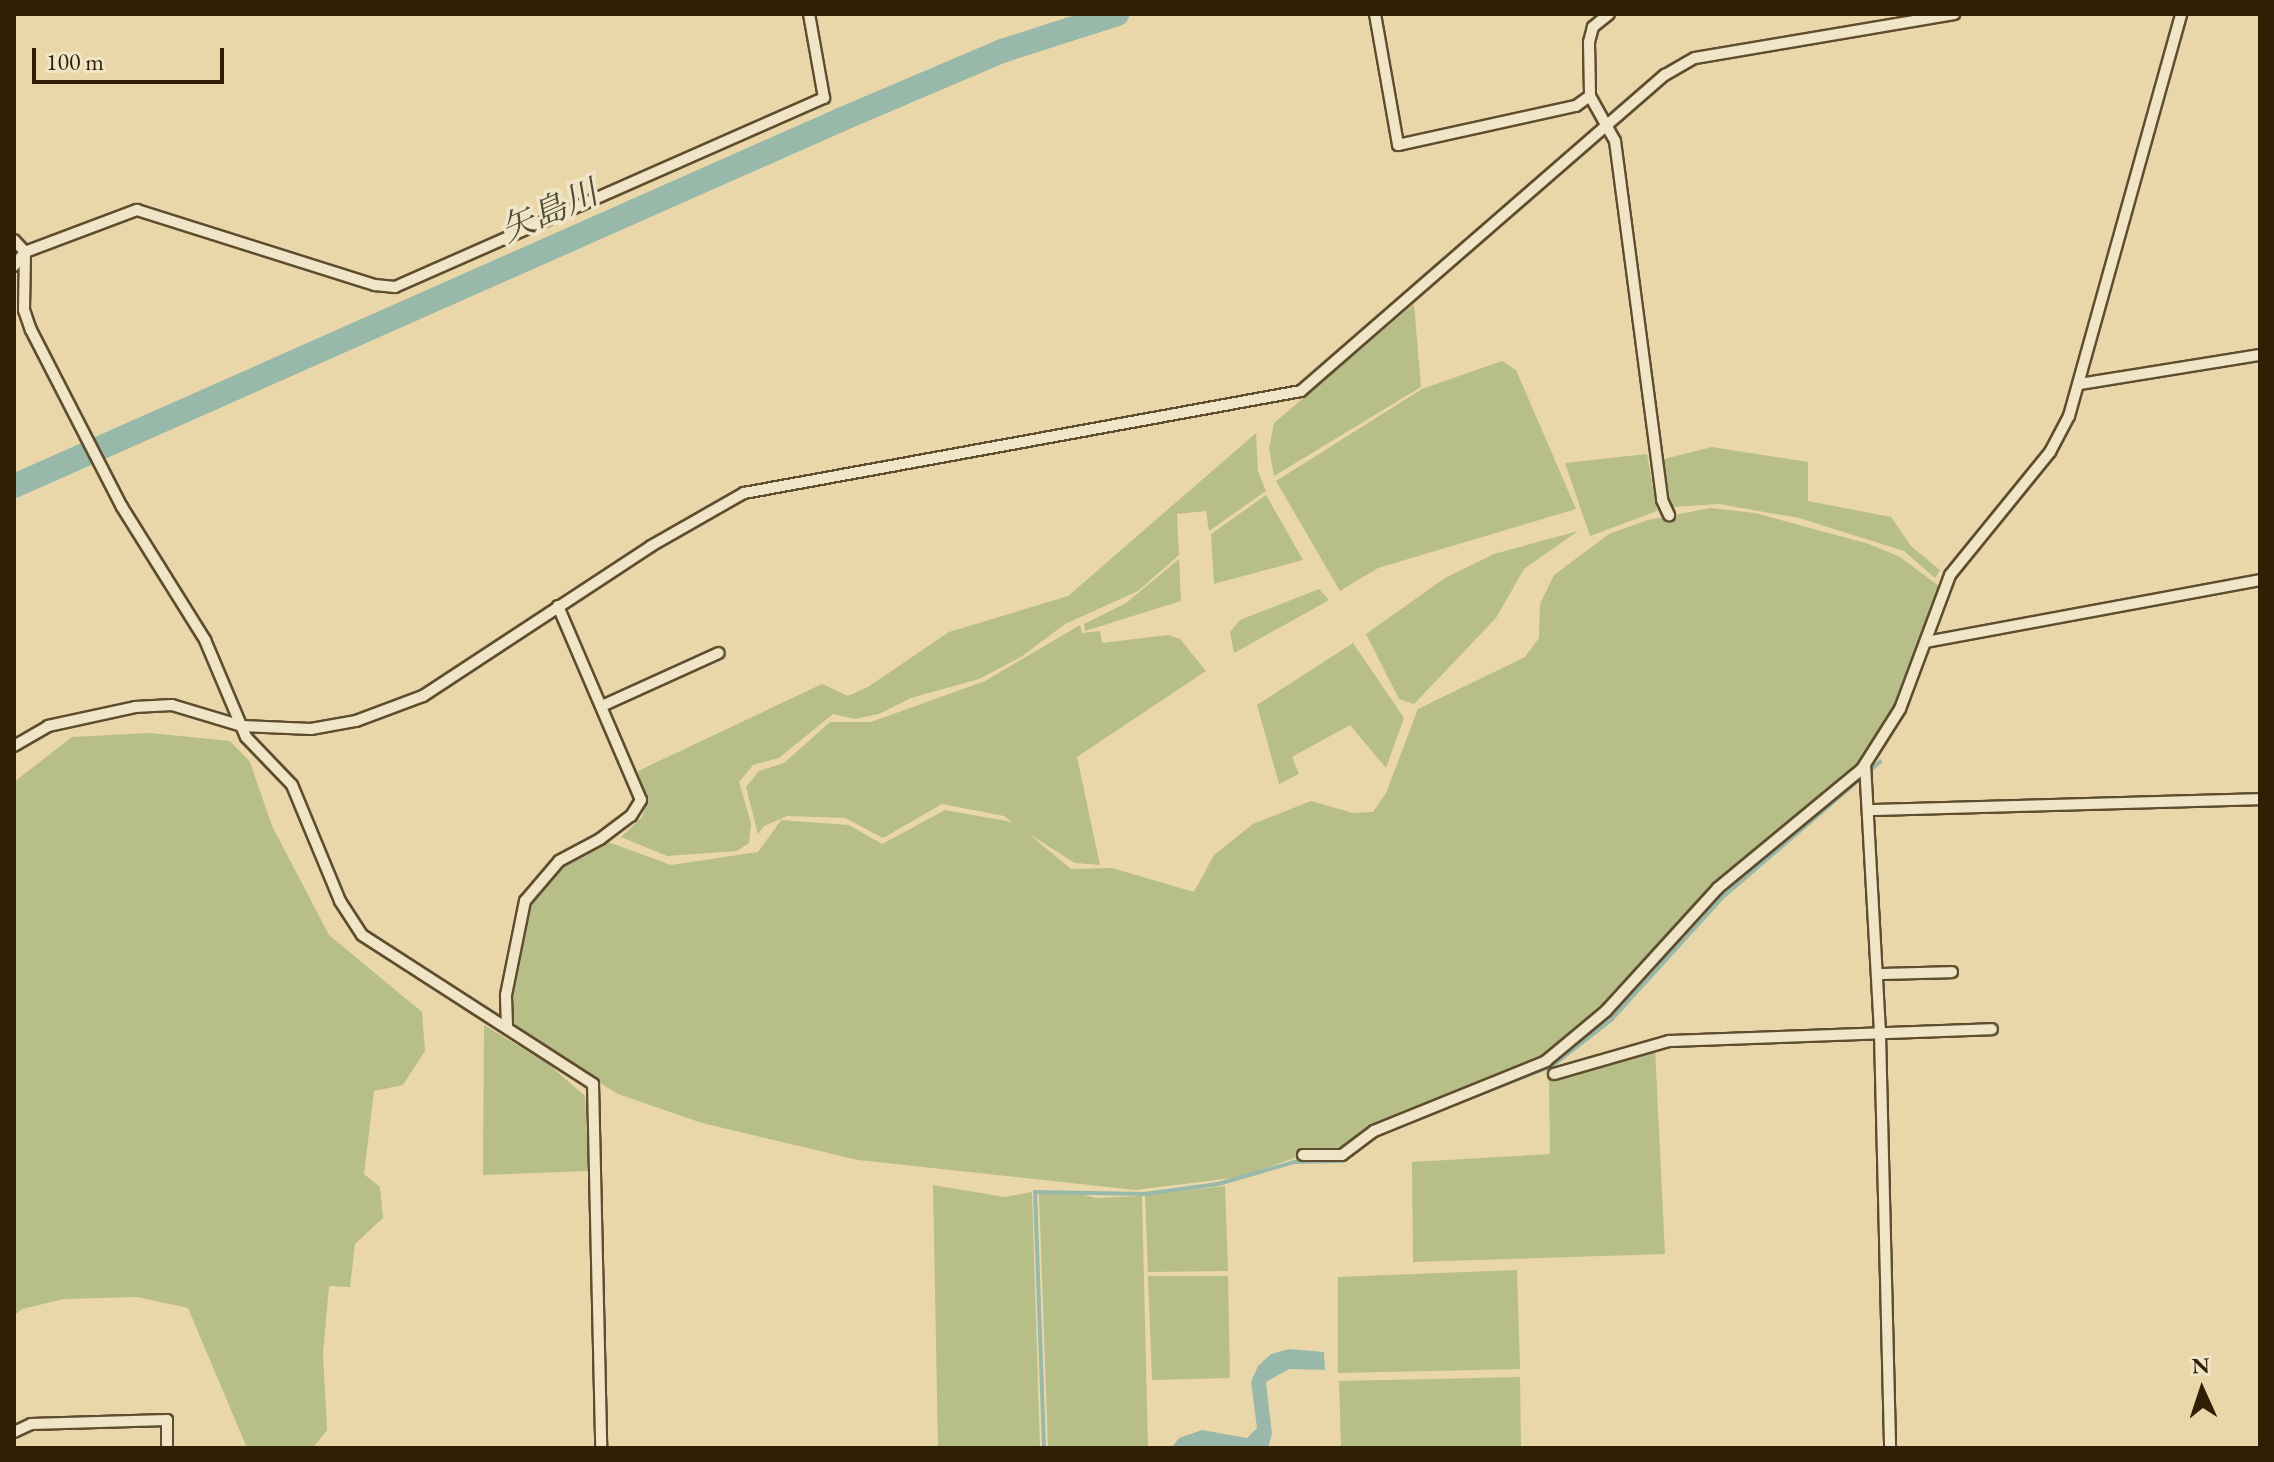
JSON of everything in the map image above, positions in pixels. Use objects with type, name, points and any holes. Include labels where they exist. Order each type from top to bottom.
[{"type":"street","points":[[14,266],[25,252],[137,210],[395,287],[824,98],[809,14]]},
{"type":"street","points":[[1375,14],[1398,145],[1576,106],[1590,96]]},
{"type":"street","points":[[1609,14],[1593,27],[1589,42],[1590,96],[1610,128],[1662,500],[1669,515]]},
{"type":"street","points":[[14,746],[48,726],[135,707],[172,705],[242,726],[311,729],[391,711],[423,696],[558,606],[744,493],[1301,391],[1429,274],[1610,128],[1665,75],[1695,58],[1954,14]]},
{"type":"street","points":[[1303,1155],[1342,1155],[1374,1131],[1546,1061],[1606,1011],[1718,888],[1865,764],[1900,709],[1950,575],[2050,452],[2080,384],[2181,14]]},
{"type":"street","points":[[14,240],[25,252],[27,320],[104,464],[122,507],[205,640],[246,737],[292,785],[340,901],[362,935],[593,1084],[601,1448]]},
{"type":"street","points":[[2080,384],[2260,355]]},
{"type":"street","points":[[1926,642],[2260,580]]},
{"type":"street","points":[[507,1026],[506,995],[525,901],[559,861],[611,831],[641,800],[558,606]]},
{"type":"street","points":[[602,706],[719,653]]},
{"type":"street","points":[[1865,764],[1871,810],[1878,974],[1890,1448]]},
{"type":"street","points":[[1871,810],[2260,799]]},
{"type":"street","points":[[1878,974],[1952,972]]},
{"type":"street","points":[[1554,1074],[1669,1041],[1992,1029]]},
{"type":"street","points":[[14,1432],[31,1424],[167,1420],[167,1448]]},
{"type":"green space","points":[[1414,304],[1421,387],[1274,476],[1269,449],[1274,423]]},
{"type":"green space","points":[[1502,361],[1516,370],[1576,509],[1378,568],[1340,591],[1276,481],[1422,389]]},
{"type":"green space","points":[[1256,433],[1258,471],[1266,491],[1209,531],[1206,511],[1177,514],[1179,555],[1138,591],[1065,624],[1021,657],[979,679],[911,698],[879,714],[855,719],[833,714],[779,758],[753,765],[739,782],[751,823],[749,843],[737,851],[667,856],[621,837],[642,817],[646,803],[638,771],[822,684],[848,696],[868,687],[949,632],[1068,596]]},
{"type":"green space","points":[[1712,447],[1808,462],[1808,501],[1891,517],[1911,546],[1940,570],[1935,578],[1904,551],[1799,518],[1719,504],[1672,507],[1667,500],[1664,459]]},
{"type":"green space","points":[[1647,454],[1657,511],[1590,536],[1565,463]]},
{"type":"green space","points":[[1266,495],[1303,560],[1214,584],[1211,534]]},
{"type":"green space","points":[[1711,508],[1755,513],[1869,544],[1900,557],[1943,589],[1916,671],[1865,764],[1718,888],[1606,1011],[1546,1061],[1374,1131],[1342,1155],[1303,1155],[1240,1177],[1135,1190],[858,1160],[702,1123],[618,1094],[507,1026],[506,995],[525,901],[550,870],[600,839],[671,865],[758,852],[781,820],[849,825],[882,844],[945,810],[1012,822],[1004,816],[942,804],[883,838],[845,818],[787,816],[764,826],[758,834],[746,787],[759,771],[784,763],[830,722],[871,722],[985,681],[1080,625],[1082,633],[1100,631],[1102,643],[1168,635],[1180,639],[1206,671],[1077,757],[1100,865],[1075,863],[1029,834],[1071,869],[1112,868],[1194,892],[1214,855],[1253,824],[1311,801],[1353,813],[1373,812],[1386,793],[1418,709],[1525,657],[1539,638],[1540,604],[1554,575],[1609,534],[1648,520]]},
{"type":"green space","points":[[1578,531],[1524,569],[1496,618],[1414,704],[1399,699],[1366,634],[1445,578],[1494,554]]},
{"type":"green space","points":[[1179,559],[1181,601],[1085,631],[1084,624],[1126,603]]},
{"type":"green space","points":[[1319,589],[1329,600],[1234,653],[1230,632],[1240,620]]},
{"type":"green space","points":[[1353,643],[1404,718],[1386,768],[1350,725],[1292,757],[1299,774],[1279,784],[1257,705]]},
{"type":"green space","points":[[150,733],[230,741],[250,762],[272,826],[329,935],[422,1012],[425,1051],[403,1085],[374,1091],[364,1174],[380,1187],[383,1218],[355,1244],[350,1287],[329,1286],[323,1354],[327,1430],[313,1448],[247,1448],[188,1308],[137,1297],[64,1299],[22,1309],[14,1316],[14,782],[72,737]]},
{"type":"green space","points":[[484,1025],[548,1064],[585,1096],[589,1171],[483,1175]]},
{"type":"green space","points":[[1655,1048],[1665,1254],[1413,1262],[1412,1162],[1550,1154],[1549,1080]]},
{"type":"green space","points":[[933,1185],[1005,1197],[1032,1192],[1040,1448],[938,1448]]},
{"type":"green space","points":[[1225,1186],[1228,1271],[1148,1272],[1145,1195]]},
{"type":"green space","points":[[1074,1192],[1096,1198],[1142,1196],[1148,1448],[1048,1448],[1039,1194]]},
{"type":"green space","points":[[1517,1270],[1520,1369],[1338,1373],[1338,1277]]},
{"type":"green space","points":[[1148,1276],[1228,1276],[1230,1378],[1152,1380]]},
{"type":"green space","points":[[1520,1377],[1521,1448],[1341,1448],[1339,1381]]},
{"type":"shaded area","points":[[1289,1349],[1324,1352],[1325,1370],[1289,1369],[1266,1382],[1272,1434],[1268,1448],[1171,1448],[1179,1438],[1202,1430],[1247,1438],[1257,1428],[1251,1382],[1258,1366],[1271,1354]]},
{"type":"waterway","name":"矢島川","points":[[14,486],[840,120],[1002,51],[1117,14]]},
{"type":"waterway","points":[[1439,1110],[1552,1066],[1611,1020],[1724,896],[1880,762]]},
{"type":"waterway","points":[[1044,1448],[1035,1192],[1144,1194],[1218,1184],[1294,1162],[1343,1161],[1372,1138]]}]
